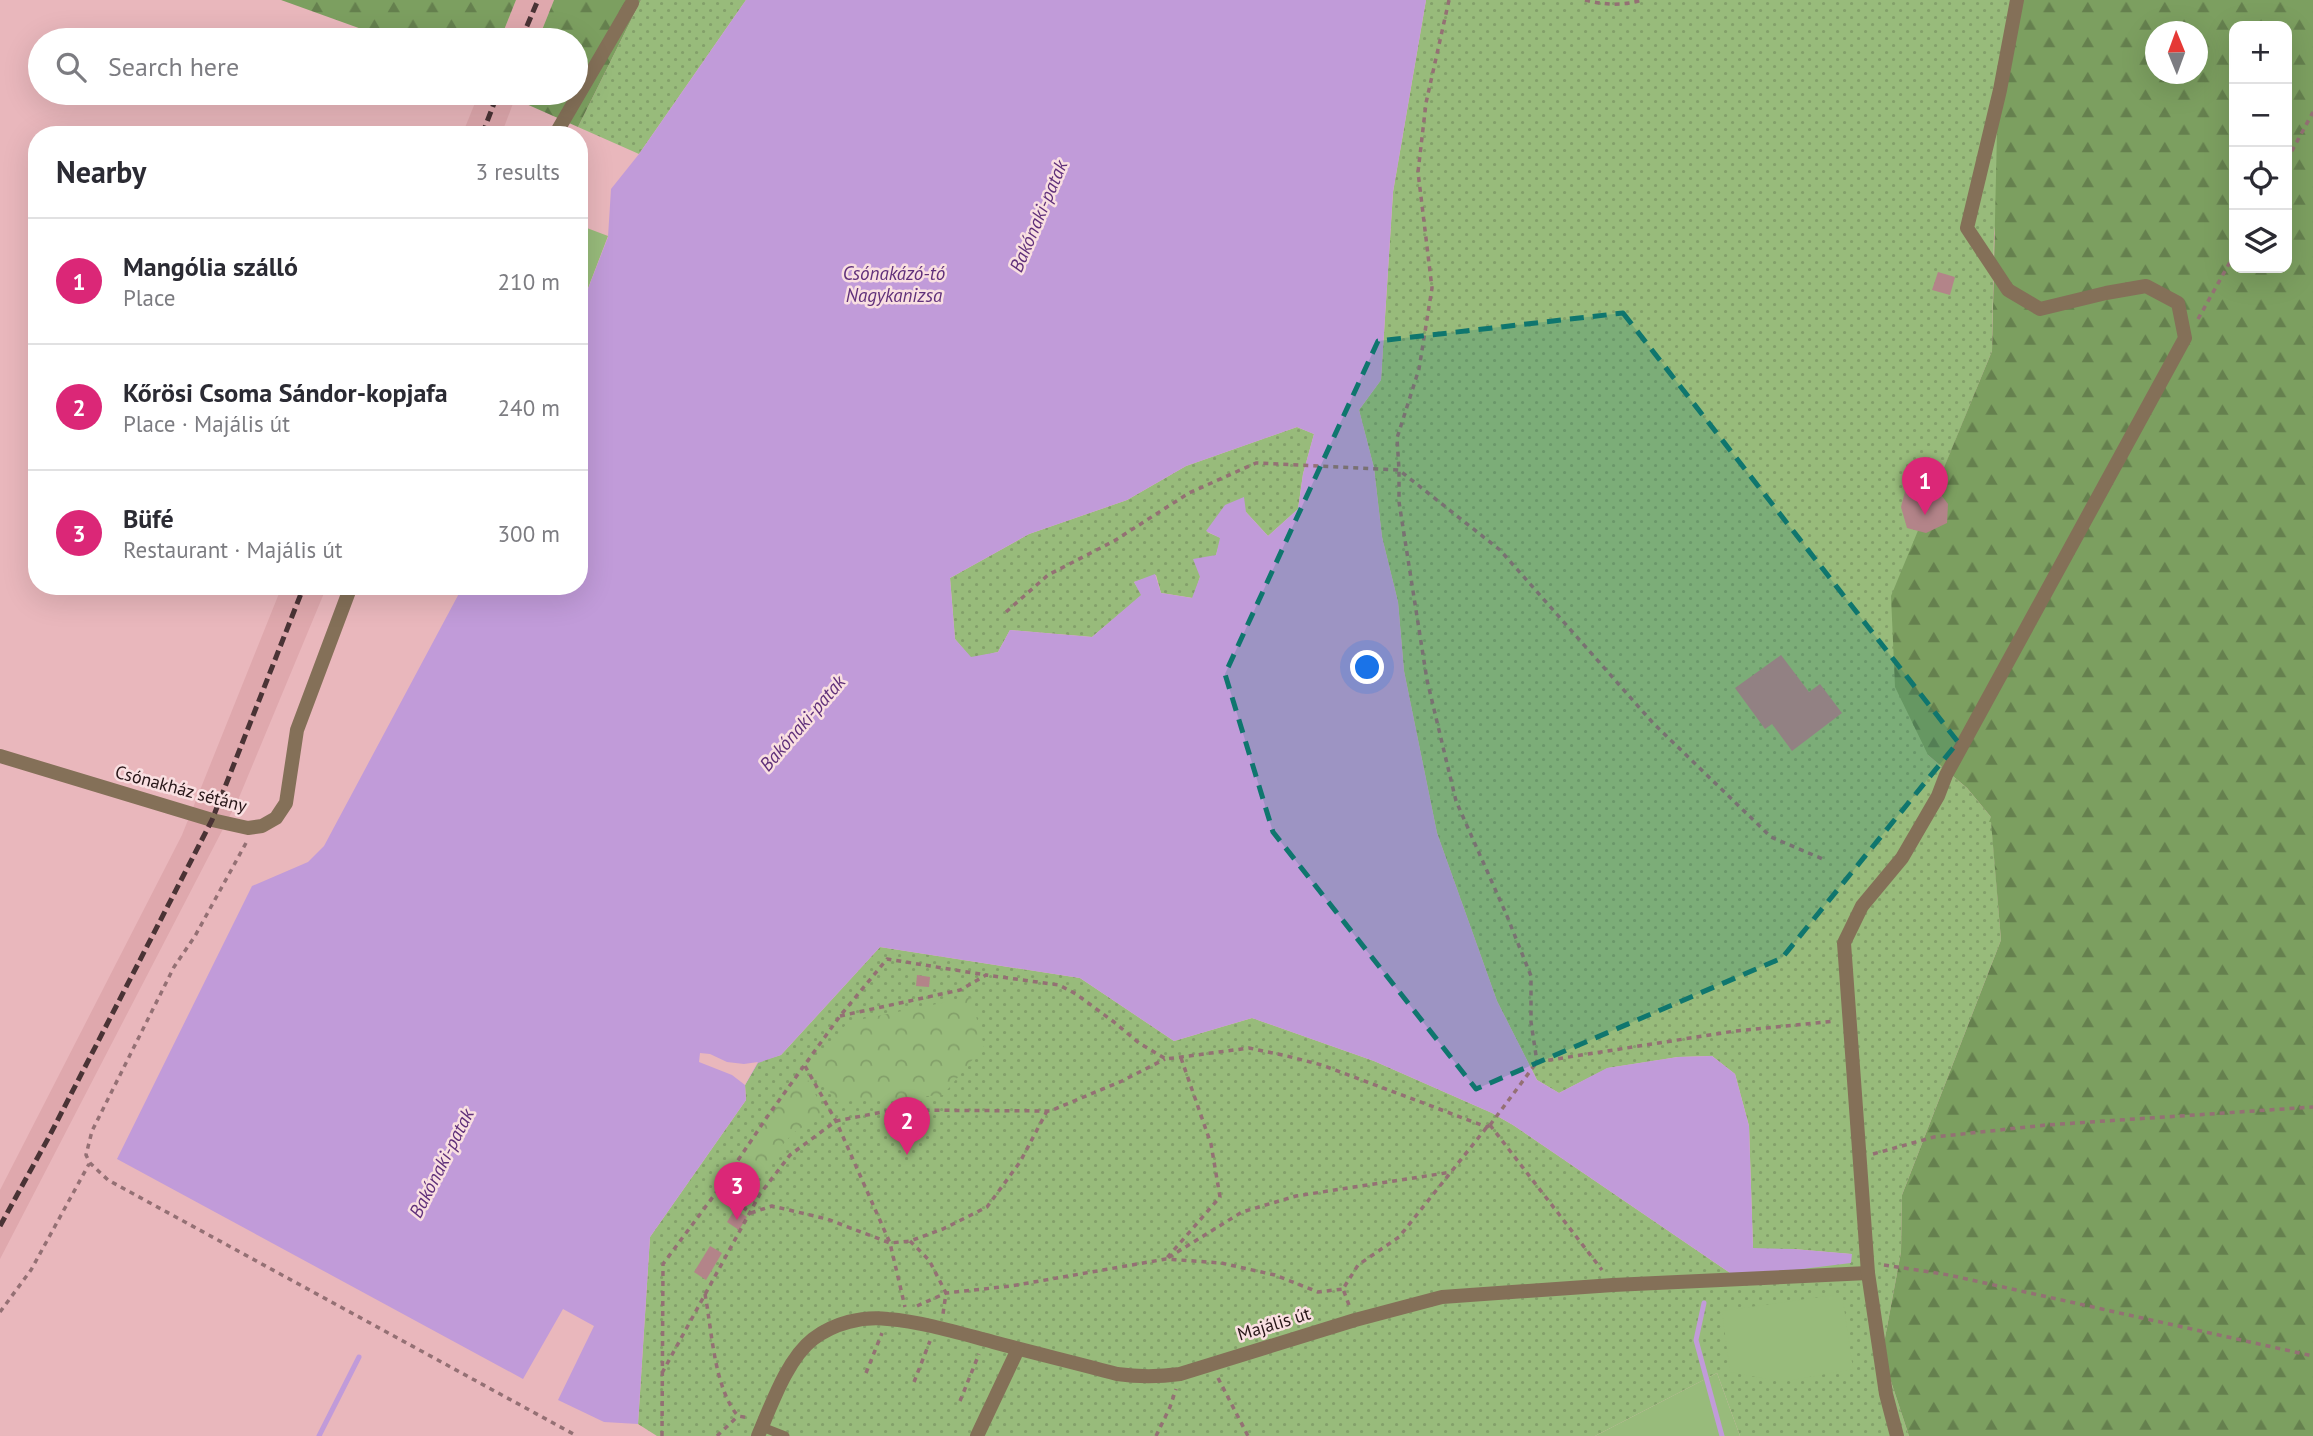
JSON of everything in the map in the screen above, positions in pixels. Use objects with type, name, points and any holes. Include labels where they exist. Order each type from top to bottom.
[{"type":"street","points":[[1897,1436],[1886,1394],[1868,1273],[1844,943],[1862,906],[1902,858],[1932,806],[1946,775],[2185,338],[2178,303],[2146,286],[2040,309],[2008,290],[1967,228],[2000,90],[2017,0]]},
{"type":"street","points":[[588,78],[632,3]]},
{"type":"street","points":[[560,126],[572,105]]},
{"type":"street","name":"Csónakház sétány","points":[[0,756],[212,820],[248,828],[262,826],[276,818],[286,803],[297,730],[348,595]]},
{"type":"street","name":"Majális út","points":[[760,1432],[792,1363],[812,1339],[846,1322],[888,1318],[938,1328],[1117,1374],[1140,1377],[1180,1374],[1355,1320],[1442,1297],[1613,1285],[1868,1273]]},
{"type":"street","points":[[977,1436],[1018,1349]]},
{"type":"lane","points":[[760,1432],[785,1436]]},
{"type":"path","points":[[1449,0],[1426,103],[1418,172],[1432,288],[1419,369],[1396,438],[1399,502],[1427,680],[1456,801],[1531,976],[1531,1022],[1537,1062]]},
{"type":"path","points":[[1585,0],[1604,5],[1619,5],[1642,0]]},
{"type":"path","points":[[2292,151],[2313,112]]},
{"type":"path","points":[[2185,338],[2229,264]]},
{"type":"path","points":[[1006,612],[1048,575],[1114,541],[1189,493],[1256,463],[1399,470],[1500,550],[1653,723],[1771,837],[1825,860]]},
{"type":"path","points":[[248,828],[250,836],[195,936],[169,977],[92,1131],[86,1155],[90,1163],[108,1180],[577,1436]]},
{"type":"path","points":[[662,1436],[663,1264],[840,1016],[887,958],[1059,985],[1105,1015],[1139,1043],[1166,1059]]},
{"type":"path","points":[[840,1016],[960,990],[986,975]]},
{"type":"path","points":[[805,1066],[836,1121],[890,1243],[906,1312],[946,1293],[1011,1286],[1167,1259],[1221,1263],[1275,1275],[1318,1293],[1343,1289],[1358,1265],[1399,1237],[1537,1062],[1735,1031],[1850,1020]]},
{"type":"path","points":[[662,1373],[760,1194],[790,1155],[836,1121],[893,1110],[1047,1111],[1122,1081],[1166,1059],[1249,1048],[1322,1065],[1488,1126],[1613,1285]]},
{"type":"path","points":[[1167,1259],[1220,1196],[1211,1143],[1181,1058]]},
{"type":"path","points":[[1861,1157],[1934,1137],[2046,1125],[2313,1107]]},
{"type":"path","points":[[751,1213],[772,1206],[827,1219],[890,1243],[910,1241],[987,1207],[1020,1162],[1047,1111]]},
{"type":"path","points":[[0,1312],[31,1270],[90,1163]]},
{"type":"path","points":[[1167,1259],[1242,1212],[1296,1196],[1452,1172]]},
{"type":"path","points":[[718,1190],[751,1213]]},
{"type":"path","points":[[910,1241],[929,1260],[946,1293],[938,1328],[914,1382]]},
{"type":"path","points":[[1868,1273],[1885,1265],[1949,1275],[2313,1356]]},
{"type":"path","points":[[1343,1289],[1355,1320]]},
{"type":"path","points":[[705,1293],[721,1380],[730,1406],[738,1416],[717,1436]]},
{"type":"path","points":[[866,1373],[888,1318]]},
{"type":"path","points":[[960,1401],[984,1340]]},
{"type":"path","points":[[1211,1364],[1248,1436]]},
{"type":"path","points":[[1156,1436],[1170,1407],[1180,1374]]},
{"type":"highlighted area","points":[[1623,313],[1958,742],[1782,958],[1476,1089],[1273,832],[1225,674],[1378,341]]},
{"type":"shaded area","points":[[516,0],[554,0],[543,28],[505,28]]},
{"type":"shaded area","points":[[474,105],[512,105],[504,126],[466,126]]},
{"type":"shaded area","points":[[278,595],[323,595],[238,800],[0,1259],[0,1190],[182,835]]},
{"type":"green space","points":[[281,0],[516,0],[505,28],[359,28]]},
{"type":"green space","points":[[554,0],[641,0],[578,126],[528,105],[588,105],[588,28],[543,28]]},
{"type":"green space","points":[[641,0],[746,0],[639,154],[588,131],[588,126],[578,126]]},
{"type":"green space","points":[[1426,0],[2020,0],[1994,235],[1992,351],[1933,495],[1928,755],[1967,788],[1991,817],[2001,940],[1902,1195],[1901,1252],[1882,1354],[1909,1436],[1740,1436],[1717,1373],[1595,1436],[657,1436],[638,1424],[650,1237],[746,1100],[745,1085],[758,1062],[781,1055],[880,947],[1080,978],[1174,1041],[1252,1018],[1374,1061],[1492,1113],[1513,1125],[1736,1277],[1851,1254],[1753,1249],[1749,1126],[1735,1074],[1712,1056],[1678,1057],[1608,1068],[1559,1093],[1537,1080],[1497,1001],[1437,833],[1404,671],[1398,602],[1382,537],[1374,468],[1359,410],[1381,380],[1393,192]]},
{"type":"green space","points":[[2020,0],[2313,0],[2313,1436],[1909,1436],[1882,1354],[1901,1252],[1902,1195],[2001,940],[1989,822],[1991,817],[1967,788],[1928,755],[1895,687],[1891,596],[1992,351],[1997,131]]},
{"type":"green space","points":[[588,228],[608,236],[588,288]]},
{"type":"green space","points":[[1297,427],[1314,434],[1303,474],[1298,509],[1268,536],[1246,512],[1207,532],[1221,538],[1216,555],[1200,577],[1193,598],[1161,593],[1156,575],[1134,582],[1142,595],[1092,637],[1010,630],[998,652],[971,658],[955,639],[950,578],[1029,534],[1127,500],[1186,466]]},
{"type":"green space","points":[[971,997],[984,1046],[943,1095],[837,1102],[812,1066],[848,1022]]},
{"type":"green space","points":[[797,1078],[807,1078],[824,1111],[793,1133],[762,1168],[755,1172],[745,1170],[740,1162],[741,1156]]},
{"type":"green space","points":[[1842,1294],[1853,1369],[1782,1382],[1730,1372],[1722,1311]]},
{"type":"green space","points":[[1717,1373],[1740,1436],[1595,1436]]},
{"type":"water","name":"Csónakázó-tó Nagykanizsa","points":[[746,0],[1426,0],[1393,192],[1381,380],[1359,410],[1374,468],[1382,537],[1398,602],[1404,671],[1437,833],[1497,1001],[1537,1080],[1559,1093],[1607,1068],[1678,1057],[1712,1056],[1735,1074],[1749,1126],[1753,1248],[1852,1254],[1851,1263],[1736,1277],[1513,1125],[1492,1113],[1374,1061],[1252,1018],[1174,1041],[1080,978],[880,947],[781,1055],[758,1063],[745,1085],[746,1100],[650,1237],[638,1424],[604,1422],[558,1400],[594,1326],[563,1309],[523,1379],[117,1159],[252,886],[308,862],[324,846],[458,595],[588,595],[588,289],[608,237],[611,189],[639,154]],"holes":[[[1297,427],[1314,434],[1303,474],[1298,509],[1268,536],[1246,512],[1244,497],[1225,505],[1206,531],[1220,538],[1216,555],[1193,559],[1200,577],[1192,598],[1161,593],[1155,574],[1134,582],[1141,595],[1092,637],[1010,630],[998,652],[971,657],[955,639],[950,578],[1029,534],[1127,500],[1186,466]]]},
{"type":"pier","points":[[700,1053],[710,1054],[727,1062],[758,1062],[745,1085],[732,1075],[699,1062]]},
{"type":"building","points":[[1938,272],[1955,277],[1950,295],[1932,290]]},
{"type":"building","points":[[1917,482],[1936,488],[1948,504],[1947,523],[1926,533],[1907,528],[1901,507],[1905,491]]},
{"type":"building","points":[[1781,655],[1809,692],[1820,684],[1842,713],[1792,751],[1772,724],[1765,729],[1735,688]]},
{"type":"building","points":[[917,975],[930,977],[929,987],[916,986]]},
{"type":"building","points":[[735,1209],[747,1217],[739,1230],[727,1222]]},
{"type":"building","points":[[710,1246],[722,1253],[706,1280],[694,1272]]},
{"type":"waterway","points":[[1704,1303],[1696,1340],[1722,1436]]},
{"type":"waterway","name":"Bakónaki-patak","points":[[319,1436],[359,1357]]},
{"type":"railway","points":[[526,28],[538,0]]},
{"type":"railway","points":[[485,126],[493,105]]},
{"type":"railway","points":[[0,1226],[50,1135],[212,820],[300,595]]},
{"type":"place","name":"Mangólia szálló","points":[[1925,515]]},
{"type":"place","name":"Kőrösi Csoma Sándor-kopjafa","points":[[907,1155]]},
{"type":"place","name":"Büfé","points":[[737,1220]]}]
